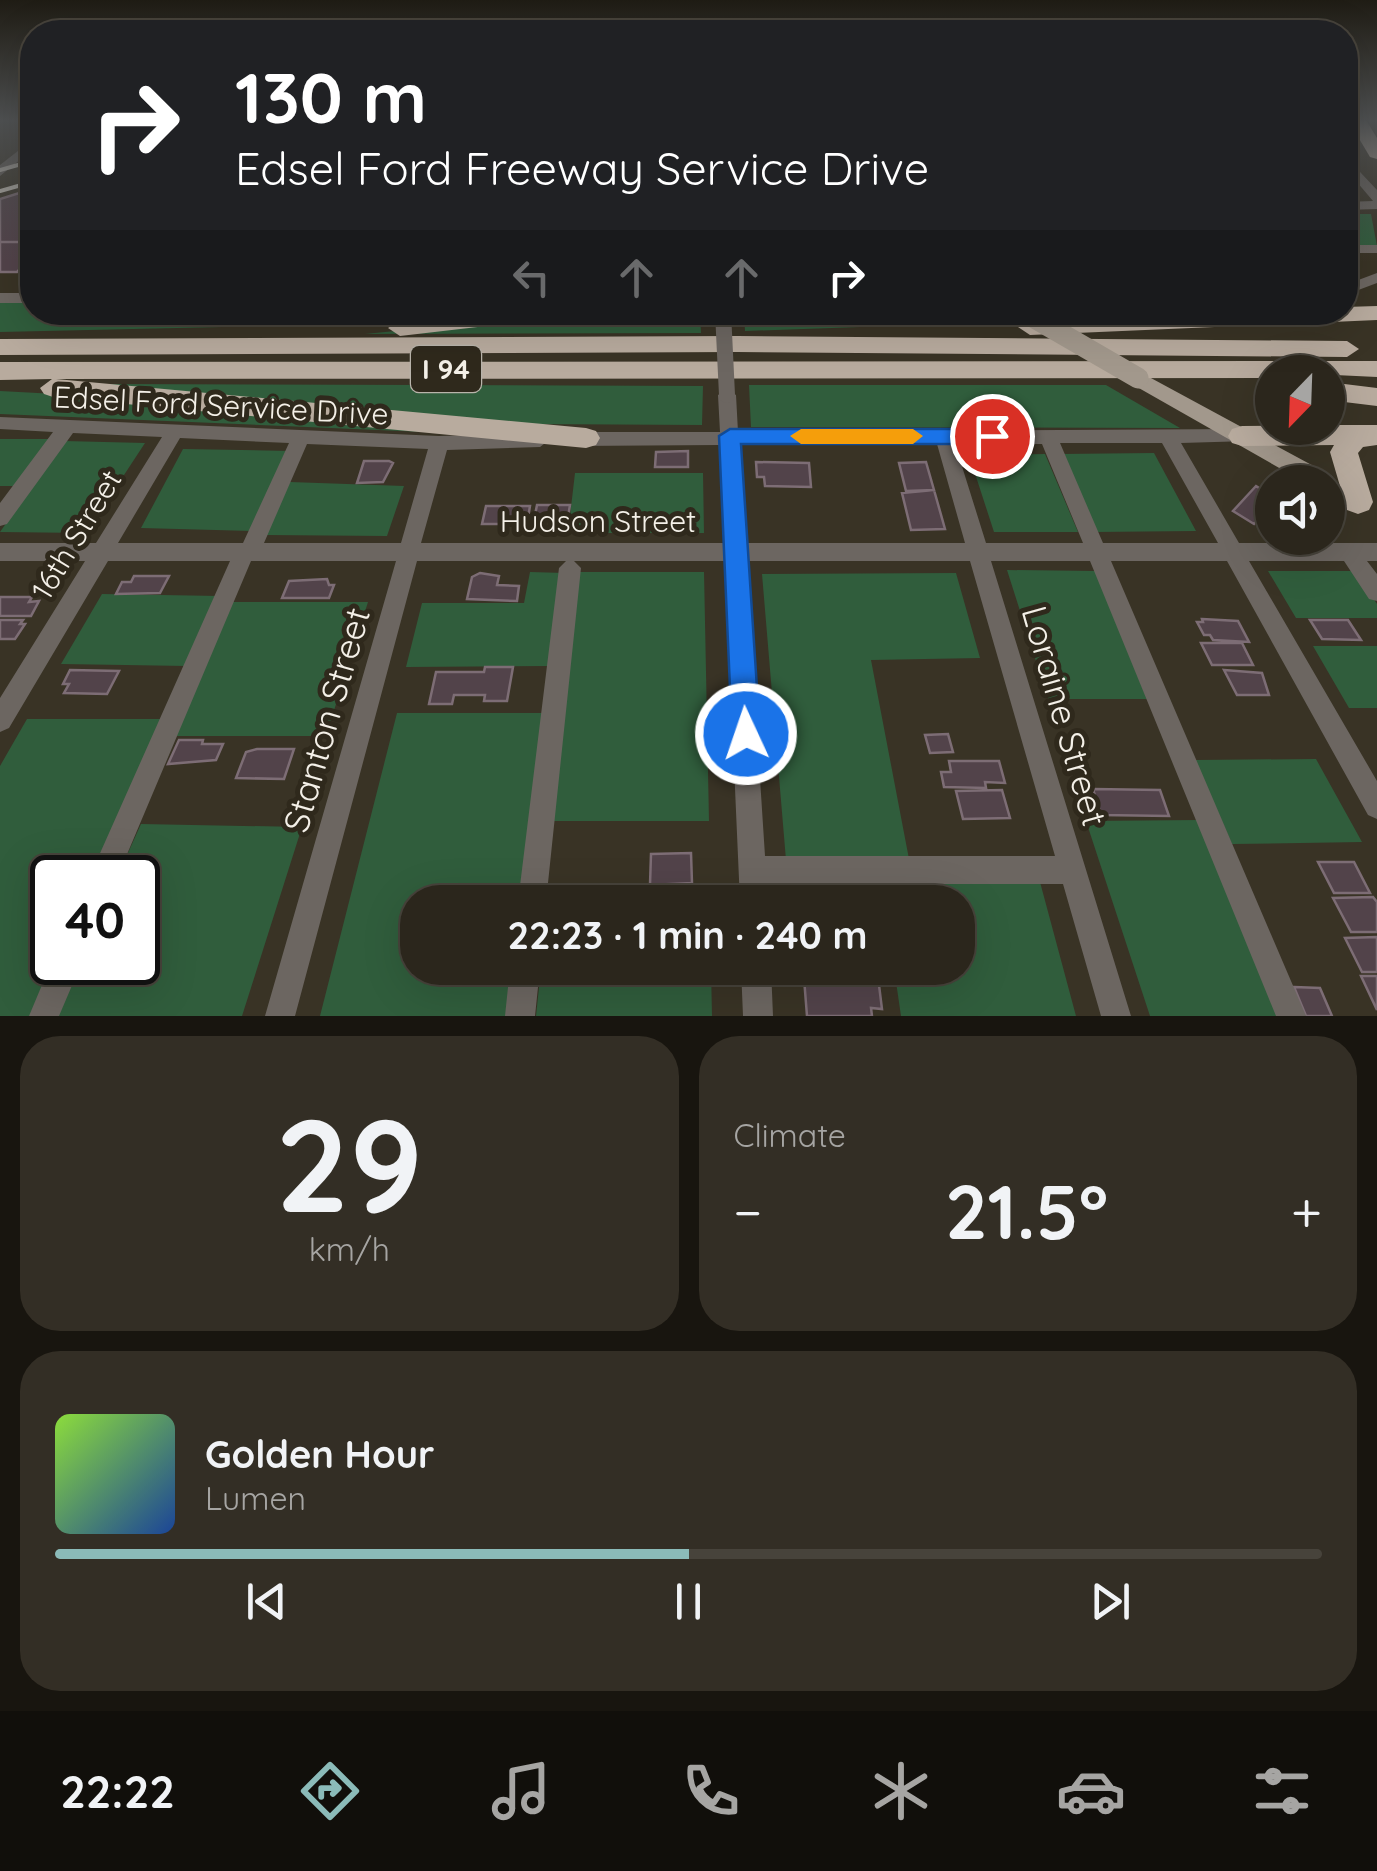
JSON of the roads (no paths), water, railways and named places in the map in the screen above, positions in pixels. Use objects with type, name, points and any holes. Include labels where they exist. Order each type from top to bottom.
[{"type":"highway","points":[[32,347],[105,337],[380,330],[426,325]]},
{"type":"highway","points":[[737,344],[1006,325]]},
{"type":"highway","points":[[1128,349],[1252,325]]},
{"type":"highway","name":"I 94","points":[[0,347],[737,344],[1377,349]]},
{"type":"highway","name":"I 94","points":[[0,372],[833,367],[1377,369]]},
{"type":"highway","points":[[1168,371],[1255,383]]},
{"type":"highway","points":[[0,383],[586,438]]},
{"type":"highway","points":[[1345,393],[1377,397]]},
{"type":"highway","points":[[1242,436],[1374,435]]},
{"type":"highway","points":[[1367,508],[1344,452],[1353,440],[1374,435]]},
{"type":"main road","points":[[1046,325],[1292,465]]},
{"type":"main road","points":[[1345,495],[1367,508]]},
{"type":"street","points":[[1358,179],[1377,202]]},
{"type":"street","points":[[1365,305],[1377,278]]},
{"type":"street","points":[[723,325],[753,885]]},
{"type":"street","name":"Edsel Ford Service Drive","points":[[0,424],[439,443],[730,436],[1242,436]]},
{"type":"street","points":[[0,518],[67,426]]},
{"type":"street","name":"16th Street","points":[[0,720],[174,432]]},
{"type":"street","name":"Loraine Street","points":[[944,436],[1116,1016]]},
{"type":"street","points":[[1048,436],[1290,1016]]},
{"type":"street","points":[[114,855],[247,552],[302,437]]},
{"type":"street","points":[[1168,437],[1377,806]]},
{"type":"street","name":"Stanton Street","points":[[280,1016],[439,443]]},
{"type":"street","name":"Hudson Street","points":[[0,552],[1377,552]]},
{"type":"street","points":[[1350,552],[1377,592]]},
{"type":"street","points":[[534,885],[570,568]]},
{"type":"street","points":[[753,870],[1073,870]]},
{"type":"street","points":[[44,1016],[57,985]]},
{"type":"street","points":[[520,1016],[523,985]]},
{"type":"street","points":[[757,985],[758,1016]]},
{"type":"railway","points":[[0,170],[9,167]]},
{"type":"railway","points":[[0,191],[20,185]]}]
